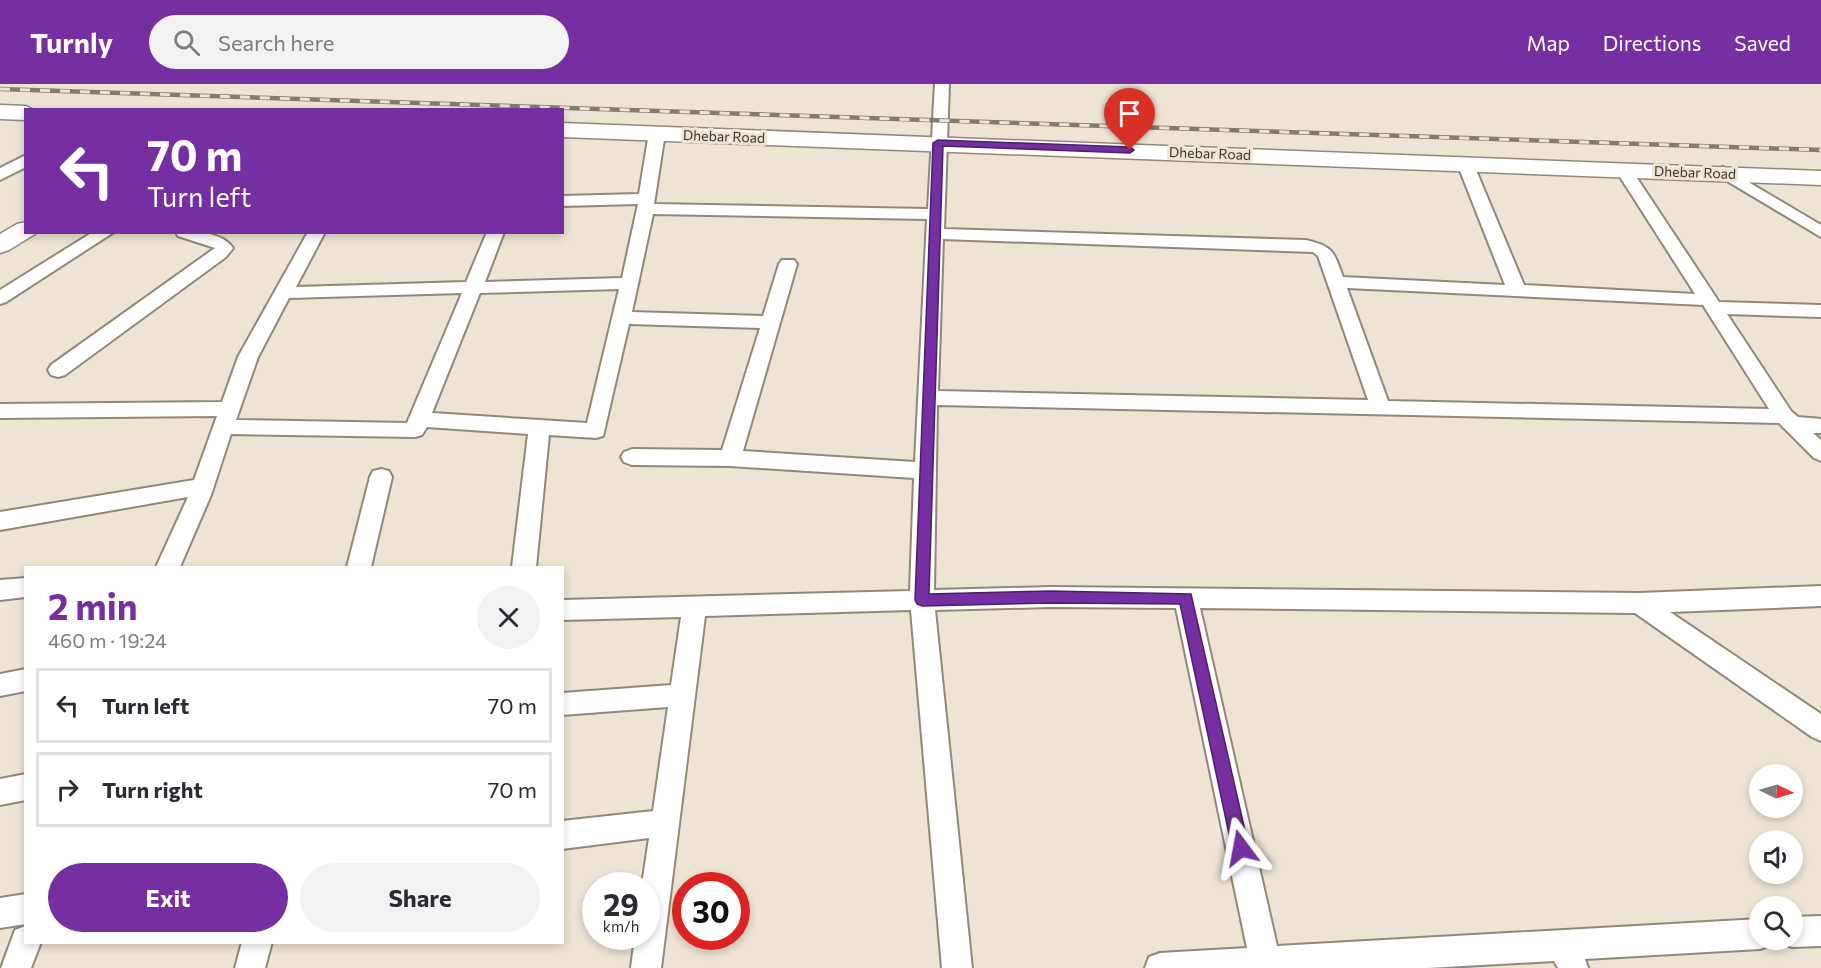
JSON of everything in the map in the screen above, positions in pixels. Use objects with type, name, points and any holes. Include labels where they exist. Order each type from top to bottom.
[{"type":"street","points":[[942,84],[928,398],[922,600],[957,968]]},
{"type":"street","points":[[0,112],[24,112]]},
{"type":"street","name":"Dhebar Road","points":[[564,130],[1723,172],[1821,178]]},
{"type":"street","points":[[419,419],[596,431],[647,204],[657,133]]},
{"type":"street","points":[[0,175],[24,161]]},
{"type":"street","points":[[1465,163],[1517,291]]},
{"type":"street","points":[[1623,169],[1788,420],[1821,453]]},
{"type":"street","points":[[1723,172],[1821,232]]},
{"type":"street","points":[[564,201],[647,204],[935,224],[1306,245],[1319,248],[1326,254],[1381,409]]},
{"type":"street","points":[[0,233],[24,219]]},
{"type":"street","points":[[0,245],[24,230]]},
{"type":"street","points":[[0,298],[103,234]]},
{"type":"street","points":[[58,370],[220,253],[228,238],[199,234]]},
{"type":"street","points":[[168,566],[202,487],[248,357],[317,234]]},
{"type":"street","points":[[0,411],[227,418],[415,430],[495,234]]},
{"type":"street","points":[[730,458],[788,264]]},
{"type":"street","points":[[1336,282],[1517,291],[1821,311]]},
{"type":"street","points":[[283,293],[630,283]]},
{"type":"street","points":[[622,318],[771,322]]},
{"type":"street","points":[[928,398],[1788,420],[1821,426]]},
{"type":"street","points":[[524,566],[539,427]]},
{"type":"street","points":[[632,457],[730,458],[926,471]]},
{"type":"street","points":[[359,566],[381,477]]},
{"type":"street","points":[[0,521],[202,487]]},
{"type":"street","points":[[0,590],[24,587]]},
{"type":"street","points":[[564,610],[1051,597],[1639,603],[1821,596]]},
{"type":"street","points":[[1186,598],[1266,965]]},
{"type":"street","points":[[1639,603],[1821,729]]},
{"type":"street","points":[[646,968],[694,607]]},
{"type":"street","points":[[0,685],[24,680]]},
{"type":"street","points":[[564,704],[682,695]]},
{"type":"street","points":[[0,792],[24,787]]},
{"type":"street","points":[[564,835],[665,824]]},
{"type":"street","points":[[0,913],[24,909]]},
{"type":"street","points":[[1803,932],[1821,931]]},
{"type":"street","points":[[1160,968],[1568,957],[1749,935]]},
{"type":"street","points":[[16,968],[25,944]]},
{"type":"street","points":[[250,968],[257,944]]},
{"type":"railway","points":[[0,89],[1821,150]]},
{"type":"route","points":[[1130,150],[938,143],[928,377],[922,600],[1051,597],[1186,598],[1241,848]]}]
